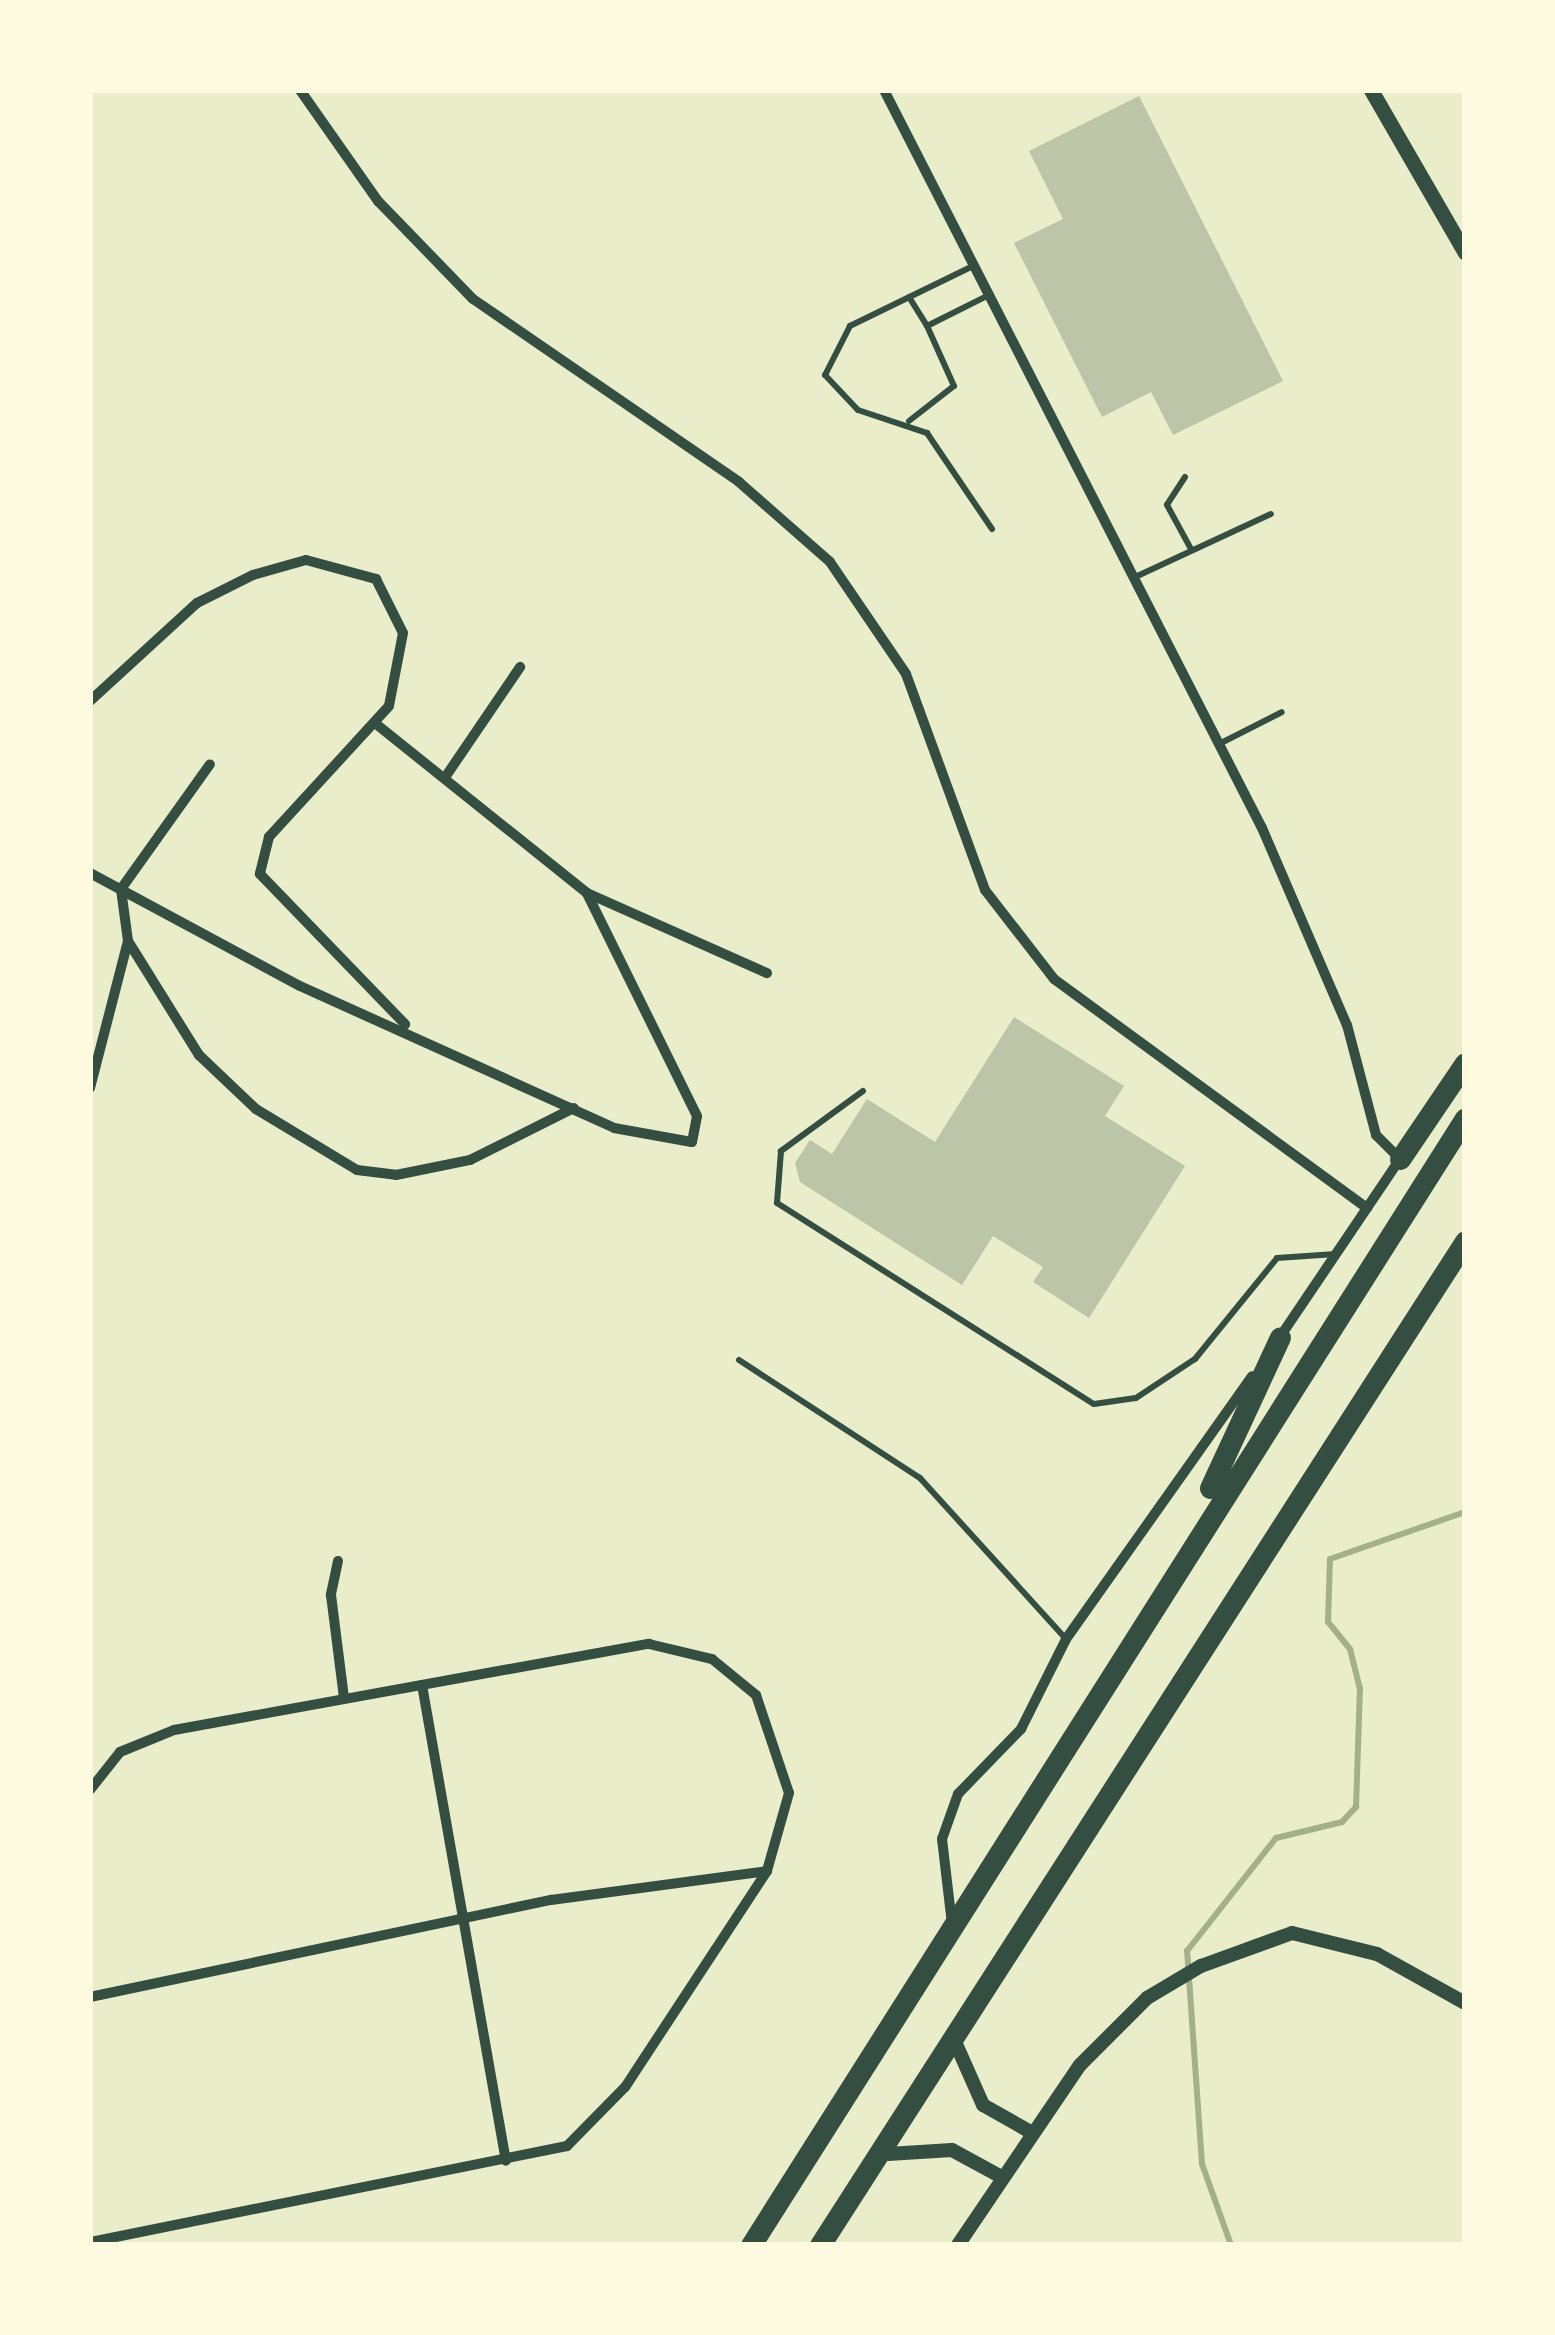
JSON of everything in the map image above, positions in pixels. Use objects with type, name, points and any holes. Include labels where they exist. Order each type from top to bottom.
[{"type":"highway","points":[[1400,1159],[1465,1063]]},
{"type":"highway","points":[[751,2245],[953,1934],[1150,1601],[1465,1118]]},
{"type":"highway","points":[[820,2245],[888,2154],[1465,1241]]},
{"type":"highway","points":[[1150,1601],[1280,1336]]},
{"type":"main road","points":[[1371,90],[1465,254]]},
{"type":"street","points":[[300,90],[378,201],[473,299],[739,482],[830,562],[905,674],[985,890],[1041,965],[1110,1027],[1367,1208]]},
{"type":"street","points":[[884,90],[1304,916],[1376,1135],[1400,1159],[1066,1639],[1021,1729],[982,1763],[949,1816],[953,1934]]},
{"type":"street","points":[[90,701],[197,604],[289,562],[337,562],[376,579],[403,633],[398,678],[375,723],[268,837],[260,874],[412,1030]]},
{"type":"street","points":[[446,776],[520,667]]},
{"type":"street","points":[[375,723],[587,893],[767,973]]},
{"type":"street","points":[[90,1088],[128,941],[121,889],[210,764]]},
{"type":"street","points":[[90,873],[300,986],[412,1030],[574,1108],[686,1145],[699,1125],[689,1099],[587,893]]},
{"type":"street","points":[[128,941],[199,1055],[256,1109],[357,1170],[396,1175],[470,1160],[574,1108]]},
{"type":"street","points":[[338,1562],[331,1595],[344,1698]]},
{"type":"street","points":[[90,1790],[139,1739],[649,1644],[712,1659],[756,1695],[783,1756],[784,1831],[767,1871],[600,2119],[567,2146],[90,2242]]},
{"type":"street","points":[[422,1685],[506,2161]]},
{"type":"street","points":[[90,1997],[461,1919],[767,1871]]},
{"type":"street","points":[[958,2245],[1029,2131],[1106,2036],[1201,1966],[1292,1933],[1377,1954],[1465,2003]]},
{"type":"street","points":[[956,2044],[982,2104],[1029,2131]]},
{"type":"street","points":[[888,2154],[952,2150],[998,2175]]},
{"type":"lane","points":[[974,265],[850,326],[825,376],[858,410],[908,421],[936,443],[992,529]]},
{"type":"lane","points":[[927,326],[989,296]]},
{"type":"lane","points":[[908,421],[954,386],[909,297]]},
{"type":"lane","points":[[1185,477],[1167,505],[1192,550]]},
{"type":"lane","points":[[1131,579],[1271,514]]},
{"type":"lane","points":[[1217,745],[1282,712]]},
{"type":"lane","points":[[863,1091],[781,1150],[777,1203],[1094,1404],[1136,1398],[1195,1359],[1276,1258],[1336,1254]]},
{"type":"lane","points":[[739,1360],[920,1478],[1066,1639]]},
{"type":"building","points":[[1139,96],[1283,381],[1173,435],[1151,392],[1102,417],[1014,243],[1063,219],[1029,151]]},
{"type":"building","points":[[1014,1017],[1124,1086],[1105,1116],[1185,1166],[1089,1318],[1033,1282],[1043,1267],[993,1236],[962,1285],[800,1182],[795,1163],[810,1140],[832,1154],[867,1099],[935,1142]]},
{"type":"waterway","points":[[1231,2245],[1202,2164],[1187,1951],[1276,1838],[1342,1822],[1356,1807],[1360,1689],[1350,1649],[1328,1622],[1330,1559],[1465,1512]]}]
